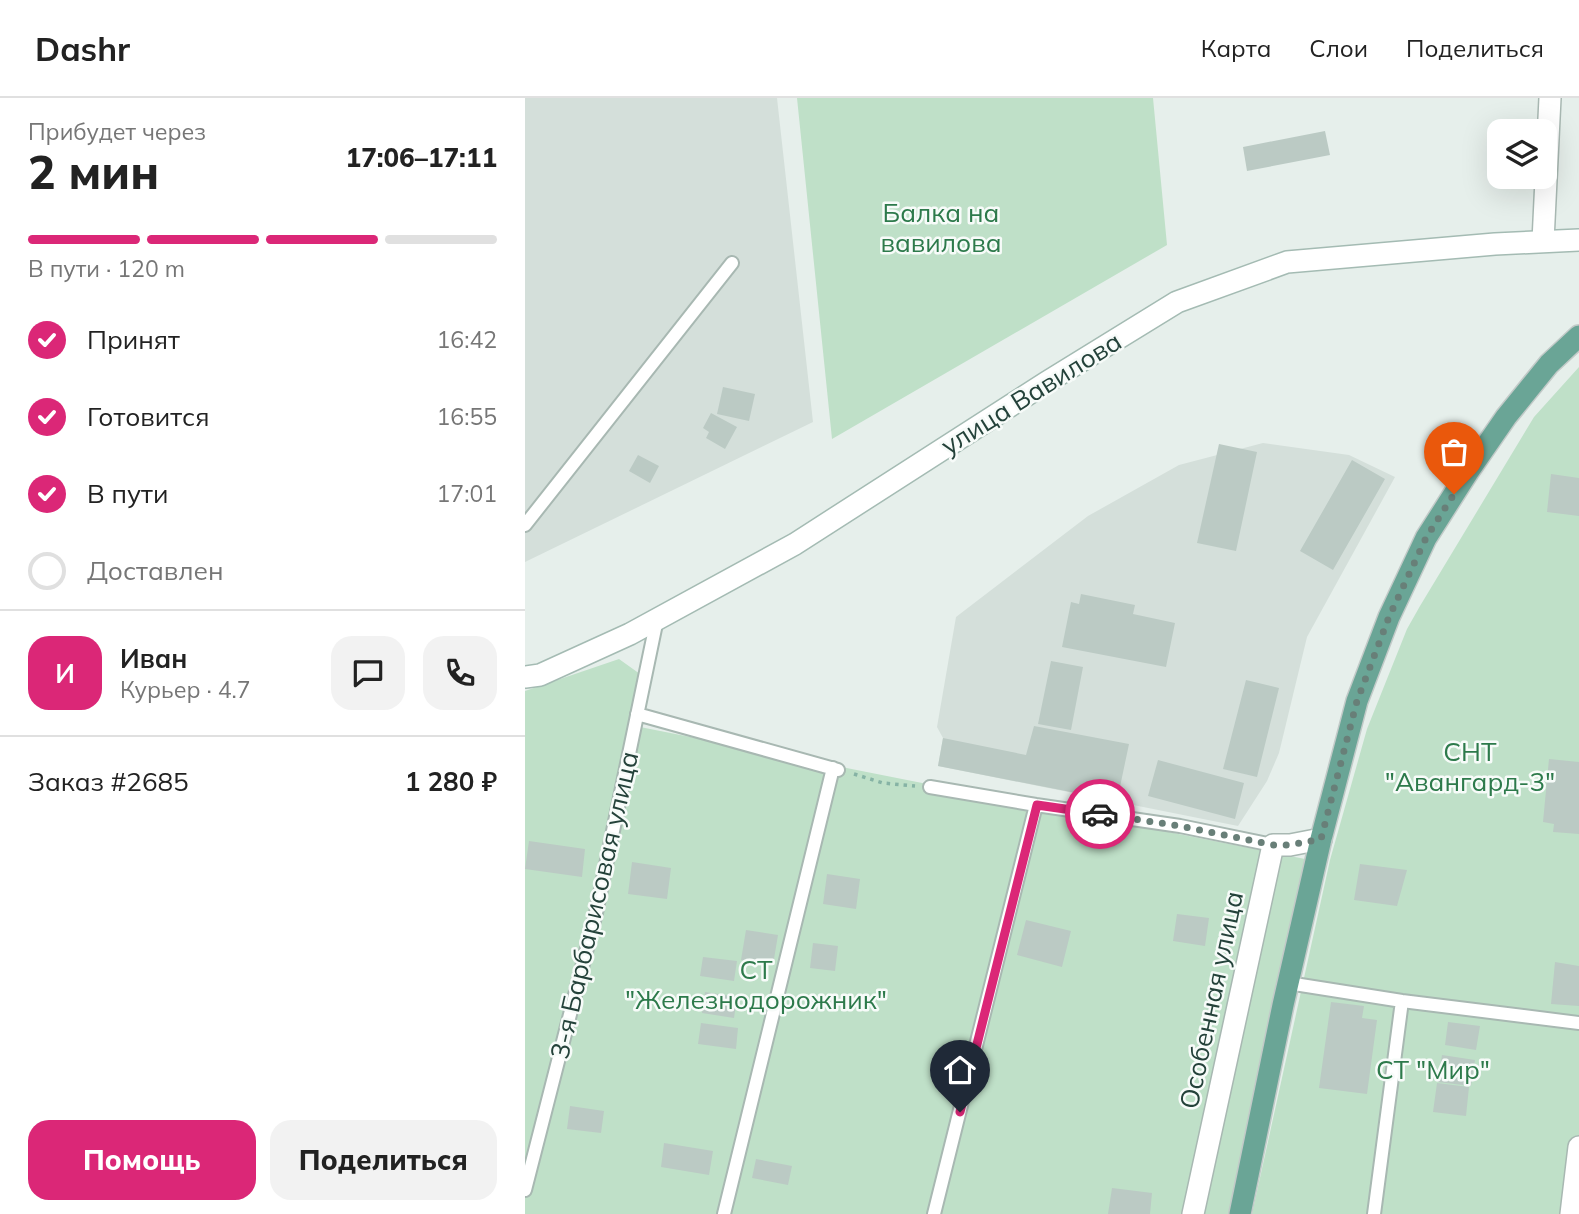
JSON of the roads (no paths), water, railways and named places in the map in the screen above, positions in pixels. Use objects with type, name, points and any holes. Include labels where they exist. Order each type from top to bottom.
[{"type":"main road","points":[[1240,1214],[1321,839],[1357,701],[1389,617],[1426,538],[1468,472],[1506,417],[1549,364],[1579,336]]},
{"type":"street","points":[[1543,241],[1550,98]]},
{"type":"street","name":"улица Вавилова","points":[[525,677],[540,675],[630,634],[795,544],[1177,302],[1287,262],[1579,240]]},
{"type":"street","points":[[1273,845],[1290,845],[1321,839]]},
{"type":"street","name":"Особенная улица","points":[[1193,1214],[1273,845]]},
{"type":"street","points":[[1571,1214],[1579,1147]]},
{"type":"lane","points":[[525,525],[733,263]]},
{"type":"lane","name":"3-я Барбарисовая улица","points":[[525,1190],[596,913],[657,619]]},
{"type":"lane","points":[[637,714],[836,769],[724,1214]]},
{"type":"lane","points":[[930,787],[1180,826],[1273,845]]},
{"type":"lane","points":[[934,1214],[1037,805]]},
{"type":"lane","points":[[1288,983],[1402,1001],[1579,1023]]},
{"type":"lane","points":[[1374,1214],[1402,1001]]},
{"type":"park label","name":"Балка на вавилова","points":[[941,227]]},
{"type":"park label","name":"СНТ \"Авангард-3\"","points":[[1470,766]]},
{"type":"park label","name":"СТ \"Железнодорожник\"","points":[[756,984]]},
{"type":"park label","name":"СТ \"Мир\"","points":[[1433,1069]]}]
